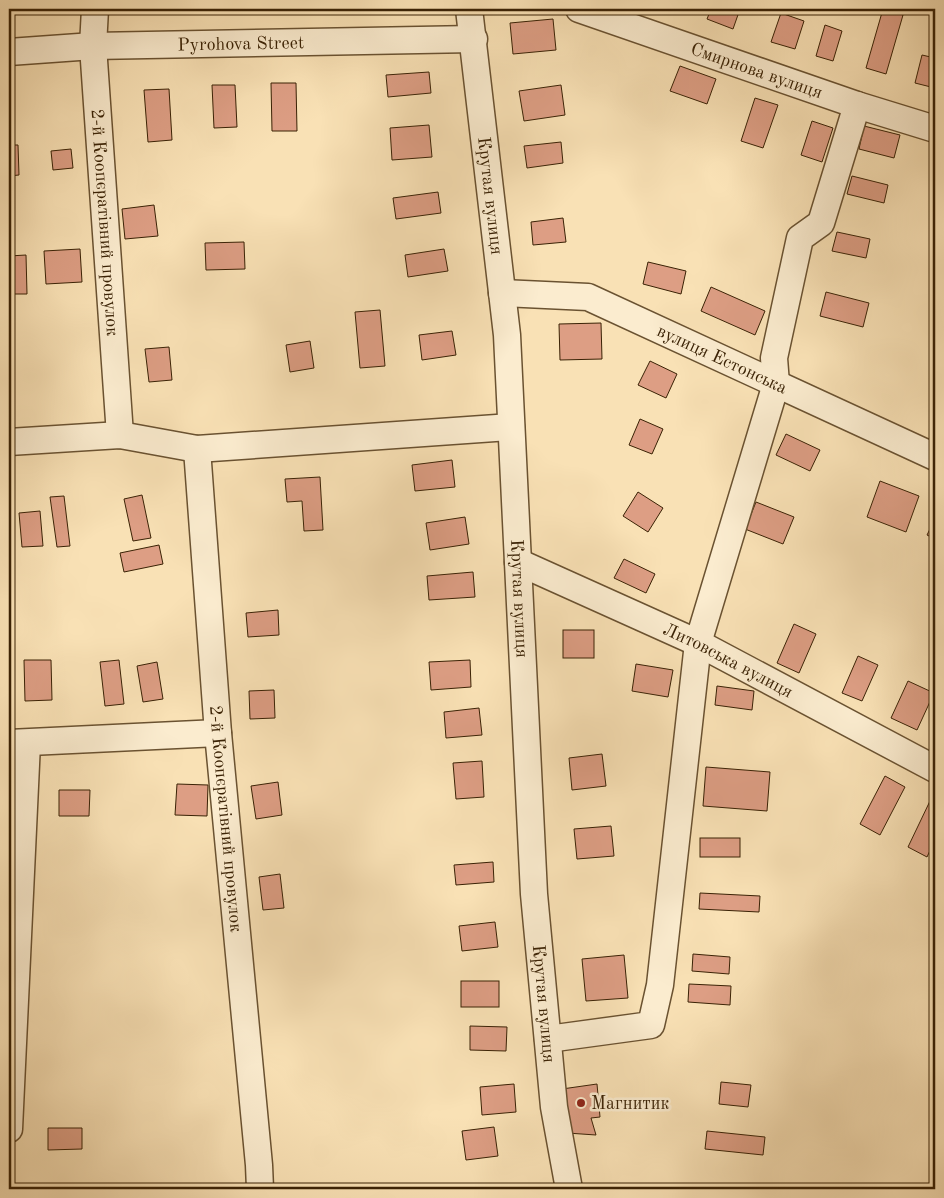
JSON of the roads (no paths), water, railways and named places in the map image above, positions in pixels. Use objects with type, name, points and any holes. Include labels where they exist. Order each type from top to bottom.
[{"type":"street","name":"2-й Коопєратівний провулок","points":[[95,9],[93,46],[120,435]]},
{"type":"street","name":"Крутая вулиця","points":[[469,9],[507,335],[534,894],[554,1108],[569,1189]]},
{"type":"street","name":"Смирнова вулиця","points":[[578,9],[857,105],[935,129]]},
{"type":"street","name":"Pyrohova Street","points":[[9,52],[93,46],[474,39]]},
{"type":"street","points":[[548,1039],[652,1025],[660,985],[698,643],[776,384],[774,358],[800,238],[820,223],[857,105]]},
{"type":"street","name":"вулиця Естонська","points":[[502,293],[588,297],[935,457]]},
{"type":"street","points":[[9,442],[120,435],[197,449],[511,427]]},
{"type":"street","name":"2-й Коопєратівний провулок","points":[[197,449],[218,733],[260,1189]]},
{"type":"street","name":"Литовська вулиця","points":[[518,562],[698,643],[935,769]]},
{"type":"street","points":[[9,1129],[18,743],[218,733]]},
{"type":"place","name":"Магнитик","points":[[581,1103]]}]
